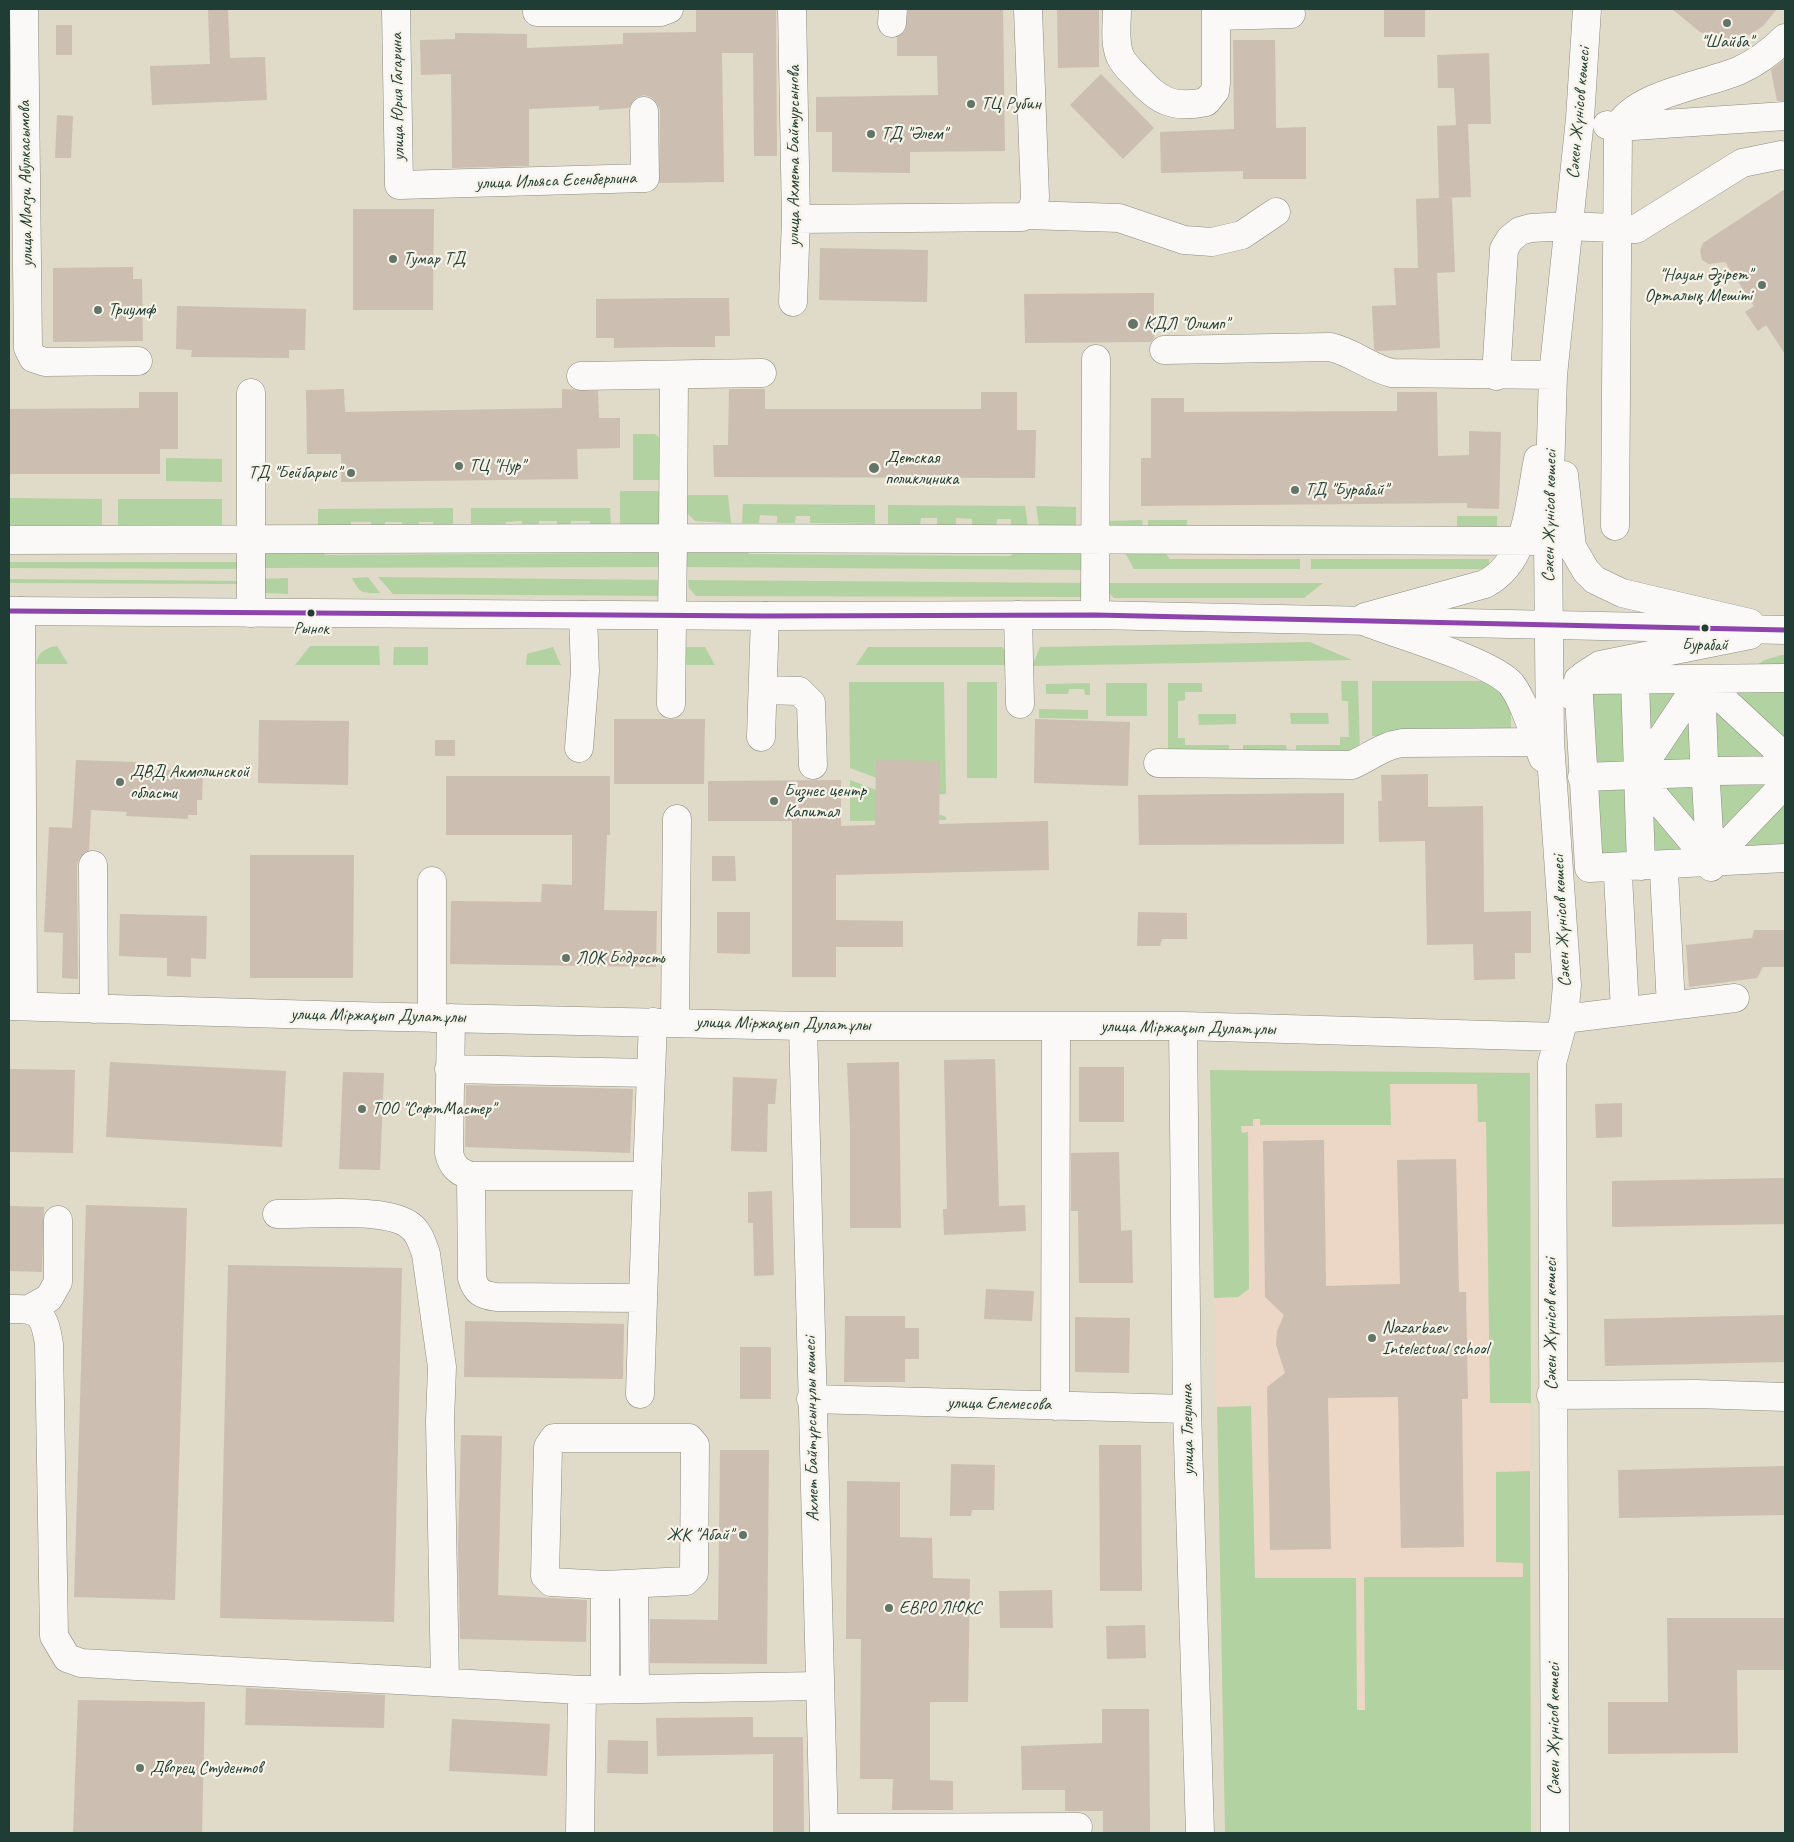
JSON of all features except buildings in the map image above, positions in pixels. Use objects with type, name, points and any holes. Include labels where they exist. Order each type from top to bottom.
[{"type":"main road","name":"улица Юрия Гагарина","points":[[396,9],[399,185]]},
{"type":"main road","points":[[537,12],[661,12],[669,9]]},
{"type":"main road","name":"улица Ахмета Байтурсынова","points":[[792,9],[796,219],[792,302]]},
{"type":"main road","points":[[796,219],[1022,217],[1031,206],[1028,9]]},
{"type":"main road","points":[[1117,9],[1118,47],[1124,63],[1154,96],[1179,104],[1206,102],[1215,91],[1216,12],[1291,14]]},
{"type":"main road","name":"Сәкен Жүнісов көшесі","points":[[1543,743],[1548,624],[1548,541],[1553,379],[1580,120],[1587,9]]},
{"type":"main road","name":"улица Магзи Абулкасымова","points":[[19,20],[18,277],[28,348],[33,358],[45,362],[138,361]]},
{"type":"main road","points":[[1615,526],[1618,127],[1625,116],[1634,110],[1653,100],[1743,68],[1763,57],[1785,38]]},
{"type":"main road","name":"улица Ильяса Есенберлина","points":[[399,185],[646,178],[644,111]]},
{"type":"main road","points":[[1580,120],[1618,127],[1785,116]]},
{"type":"main road","points":[[1496,376],[1504,249],[1510,239],[1520,231],[1531,228],[1568,226],[1636,229],[1742,163],[1781,155],[1785,156]]},
{"type":"main road","points":[[1031,206],[1119,218],[1184,240],[1212,242],[1242,235],[1276,212]]},
{"type":"main road","points":[[1164,350],[1330,347],[1343,350],[1367,364],[1392,373],[1553,379]]},
{"type":"main road","points":[[1095,615],[1096,359]]},
{"type":"main road","points":[[581,376],[762,372]]},
{"type":"main road","points":[[671,704],[674,374]]},
{"type":"main road","points":[[1358,619],[1485,584],[1508,567],[1521,541],[1553,379]]},
{"type":"main road","points":[[1553,379],[1572,547],[1586,571],[1595,580],[1622,593],[1781,630]]},
{"type":"main road","points":[[251,393],[251,613]]},
{"type":"main road","points":[[9,540],[672,538],[1548,541]]},
{"type":"main road","points":[[16,1006],[15,611],[764,616],[1095,615],[1358,619],[1781,630]]},
{"type":"main road","points":[[579,748],[584,670],[583,615]]},
{"type":"main road","points":[[761,736],[764,616]]},
{"type":"main road","points":[[1018,616],[1020,704]]},
{"type":"main road","points":[[1358,619],[1486,666],[1504,677],[1518,694],[1543,743],[1552,782]]},
{"type":"main road","points":[[1552,782],[1568,701],[1584,680],[1600,665],[1781,630]]},
{"type":"main road","points":[[1701,678],[1785,757]]},
{"type":"main road","points":[[1701,678],[1710,866]]},
{"type":"main road","points":[[1637,775],[1701,678]]},
{"type":"main road","points":[[1584,680],[1785,678]]},
{"type":"main road","points":[[1625,1011],[1641,871],[1635,679]]},
{"type":"main road","points":[[1584,680],[1582,777],[1589,868],[1641,871]]},
{"type":"main road","points":[[763,690],[800,691],[807,697],[813,712],[813,765]]},
{"type":"main road","points":[[1158,764],[1352,765],[1380,748],[1402,743],[1543,743]]},
{"type":"main road","points":[[1582,777],[1785,770]]},
{"type":"main road","points":[[1637,775],[1710,866]]},
{"type":"main road","name":"Сәкен Жүнісов көшесі","points":[[1552,782],[1561,879],[1567,985],[1561,1028],[1552,1062],[1551,1395],[1555,1833]]},
{"type":"main road","points":[[1710,866],[1785,784]]},
{"type":"main road","points":[[640,1394],[651,1073],[664,1023],[677,819]]},
{"type":"main road","points":[[1561,879],[1785,858]]},
{"type":"main road","points":[[93,864],[94,1009]]},
{"type":"main road","points":[[1710,866],[1785,864]]},
{"type":"main road","points":[[1641,871],[1671,1006]]},
{"type":"main road","points":[[432,882],[441,1018],[449,1070],[448,1153],[456,1169],[471,1176],[647,1176]]},
{"type":"main road","name":"улица Міржақып Дулатұлы","points":[[16,1006],[803,1026],[1561,1028],[1625,1011],[1735,998]]},
{"type":"main road","name":"Ахмет Байтұрсынұлы көшесі","points":[[803,1026],[811,1399],[824,1831]]},
{"type":"main road","points":[[1055,1406],[1056,1026]]},
{"type":"main road","name":"улица Тлеулина","points":[[1183,1026],[1187,1409],[1200,1833]]},
{"type":"main road","points":[[449,1070],[651,1073]]},
{"type":"main road","points":[[471,1176],[472,1278],[474,1287],[480,1294],[496,1297],[643,1298]]},
{"type":"main road","points":[[277,1214],[375,1215],[391,1217],[409,1225],[420,1236],[426,1254],[442,1366],[440,1421],[445,1682]]},
{"type":"main road","points":[[20,1308],[49,1298],[58,1282],[58,1220]]},
{"type":"main road","points":[[20,1308],[38,1313],[44,1323],[50,1344],[54,1636],[67,1658],[81,1663],[594,1689],[819,1686]]},
{"type":"main road","points":[[1551,1395],[1696,1394],[1785,1397]]},
{"type":"main road","name":"улица Елемесова","points":[[811,1399],[1187,1409]]},
{"type":"main road","points":[[554,1438],[688,1438],[695,1445],[694,1573],[686,1581],[605,1585],[551,1582],[545,1576],[548,1447],[554,1438]]},
{"type":"main road","points":[[580,1833],[605,1585]]},
{"type":"main road","points":[[634,1585],[634,1689]]},
{"type":"main road","points":[[824,1831],[1078,1827]]},
{"type":"shaded area","points":[[1210,1070],[1530,1073],[1531,1833],[1225,1833]]},
{"type":"green space","points":[[633,434],[655,434],[662,440],[664,480],[633,480]]},
{"type":"green space","points":[[166,458],[222,459],[222,482],[166,481]]},
{"type":"green space","points":[[620,491],[664,491],[661,524],[655,528],[620,528]]},
{"type":"green space","points":[[685,495],[728,495],[731,523],[695,521],[687,513]]},
{"type":"green space","points":[[9,498],[102,499],[102,525],[9,525]]},
{"type":"green space","points":[[118,499],[222,499],[222,525],[118,525]]},
{"type":"green space","points":[[743,504],[875,505],[875,524],[810,523],[810,516],[796,516],[795,523],[777,523],[777,516],[760,515],[759,523],[742,523]]},
{"type":"green space","points":[[888,505],[1025,506],[1028,526],[1011,525],[1011,519],[997,519],[996,525],[972,525],[972,519],[956,518],[956,525],[937,525],[937,518],[921,518],[920,525],[888,524]]},
{"type":"green space","points":[[1036,506],[1076,507],[1076,526],[1039,526]]},
{"type":"green space","points":[[453,508],[453,528],[433,528],[433,522],[419,522],[418,528],[402,528],[402,522],[385,522],[385,528],[371,528],[371,522],[351,522],[351,529],[318,529],[318,509]]},
{"type":"green space","points":[[471,508],[610,508],[611,528],[590,528],[590,521],[571,521],[570,528],[557,528],[557,521],[539,521],[539,528],[522,528],[522,521],[506,522],[506,528],[471,528]]},
{"type":"green space","points":[[1457,516],[1497,516],[1497,527],[1457,528]]},
{"type":"green space","points":[[1142,520],[1143,530],[1109,530],[1109,521]]},
{"type":"green space","points":[[1148,520],[1187,520],[1187,529],[1148,530]]},
{"type":"green space","points":[[260,543],[319,543],[325,555],[633,553],[643,543],[664,554],[664,567],[260,568]]},
{"type":"green space","points":[[693,543],[741,543],[749,554],[1010,556],[1025,546],[1081,546],[1090,570],[685,567],[685,552]]},
{"type":"green space","points":[[1120,544],[1159,545],[1170,559],[1300,559],[1300,569],[1134,569]]},
{"type":"green space","points":[[1311,559],[1489,559],[1489,569],[1311,569]]},
{"type":"green space","points":[[9,562],[238,562],[241,569],[9,568]]},
{"type":"green space","points":[[368,577],[380,593],[362,592],[352,578]]},
{"type":"green space","points":[[378,577],[665,580],[665,587],[658,596],[393,594]]},
{"type":"green space","points":[[288,578],[288,594],[263,593],[260,579]]},
{"type":"green space","points":[[9,579],[243,581],[239,584],[9,583]]},
{"type":"green space","points":[[688,580],[1090,583],[1082,597],[696,596],[689,588]]},
{"type":"green space","points":[[1107,583],[1323,583],[1304,598],[1114,598],[1108,592]]},
{"type":"green space","points":[[1310,642],[1352,660],[1032,666],[1040,647]]},
{"type":"green space","points":[[57,646],[68,664],[36,664],[38,656],[43,651]]},
{"type":"green space","points":[[310,646],[379,646],[380,665],[295,665]]},
{"type":"green space","points":[[394,647],[428,647],[428,665],[393,665]]},
{"type":"green space","points":[[553,647],[561,665],[526,665],[527,654]]},
{"type":"green space","points":[[685,647],[705,647],[715,665],[677,665]]},
{"type":"green space","points":[[868,647],[1002,647],[1008,655],[1009,665],[856,665]]},
{"type":"green space","points":[[1785,655],[1785,668],[1757,665],[1764,660]]},
{"type":"green space","points":[[1341,681],[1358,681],[1360,754],[1296,755],[1296,745],[1340,745],[1340,737],[1349,737],[1348,701],[1342,701]]},
{"type":"green space","points":[[1372,681],[1511,681],[1511,736],[1372,736]]},
{"type":"green space","points":[[1710,681],[1785,681],[1785,750]]},
{"type":"green space","points":[[849,682],[944,682],[946,794],[922,795],[850,768]]},
{"type":"green space","points":[[967,682],[997,682],[997,778],[967,778]]},
{"type":"green space","points":[[1630,682],[1633,769],[1586,770],[1583,690]]},
{"type":"green space","points":[[1641,682],[1695,682],[1641,759]]},
{"type":"green space","points":[[1090,683],[1090,695],[1085,695],[1084,689],[1069,689],[1068,694],[1046,694],[1046,684]]},
{"type":"green space","points":[[1106,683],[1147,683],[1147,716],[1106,716]]},
{"type":"green space","points":[[1168,683],[1202,683],[1202,692],[1185,692],[1185,700],[1178,701],[1178,738],[1185,738],[1185,745],[1229,745],[1229,754],[1168,754]]},
{"type":"green space","points":[[1697,695],[1696,758],[1647,768]]},
{"type":"green space","points":[[1706,695],[1781,762],[1715,758]]},
{"type":"green space","points":[[1039,709],[1088,710],[1088,719],[1039,718]]},
{"type":"green space","points":[[1290,713],[1328,713],[1329,724],[1291,724]]},
{"type":"green space","points":[[1198,714],[1236,714],[1236,724],[1199,725]]},
{"type":"green space","points":[[1243,745],[1286,745],[1287,754],[1243,755]]},
{"type":"green space","points":[[1780,778],[1714,850],[1717,784]]},
{"type":"green space","points":[[850,780],[946,817],[946,820],[850,821]]},
{"type":"green space","points":[[1691,780],[1705,849],[1647,782]]},
{"type":"green space","points":[[1633,783],[1638,860],[1593,862],[1588,786]]},
{"type":"green space","points":[[1644,791],[1701,856],[1648,858]]},
{"type":"green space","points":[[1785,792],[1785,853],[1722,856]]},
{"type":"green space","points":[[1210,1070],[1530,1073],[1531,1403],[1490,1403],[1486,1122],[1478,1122],[1477,1084],[1390,1084],[1391,1125],[1260,1125],[1260,1119],[1253,1119],[1253,1126],[1241,1126],[1242,1133],[1248,1132],[1249,1289],[1238,1297],[1214,1298]]},
{"type":"green space","points":[[1251,1406],[1255,1578],[1356,1578],[1357,1710],[1365,1710],[1364,1577],[1523,1577],[1523,1563],[1496,1562],[1496,1472],[1530,1471],[1531,1833],[1225,1833],[1217,1407]]},
{"type":"transit line","points":[[9,611],[765,616],[1095,615],[1785,630]]},
{"type":"place","name":"\"Шайба\"","points":[[1727,23]]},
{"type":"place","name":"ТЦ Рубин","points":[[971,104]]},
{"type":"place","name":"ТД \"Әлем\"","points":[[871,134]]},
{"type":"place","name":"Тумар ТД","points":[[393,259]]},
{"type":"place","name":"\"Науан Әзірет\" Орталық Мешіті","points":[[1762,285]]},
{"type":"place","name":"Триумф","points":[[98,310]]},
{"type":"place","name":"КДЛ \"Олимп\"","points":[[1133,324]]},
{"type":"place","name":"ТЦ \"Нур\"","points":[[459,466]]},
{"type":"place","name":"Детская поликлиника","points":[[874,468]]},
{"type":"place","name":"ТД \"Бейбарыс\"","points":[[351,473]]},
{"type":"place","name":"ТД \"Бурабай\"","points":[[1295,490]]},
{"type":"place","name":"Рынок","points":[[311,613]]},
{"type":"place","name":"Бурабай","points":[[1705,628]]},
{"type":"place","name":"ДВД Акмолинской области","points":[[120,782]]},
{"type":"place","name":"Бизнес центр Капитал","points":[[774,801]]},
{"type":"place","name":"ЛОК Бодрость","points":[[566,958]]},
{"type":"place","name":"ТОО \"СофтМастер\"","points":[[362,1109]]},
{"type":"place","name":"Nazarbaev Intelectual school","points":[[1372,1338]]},
{"type":"place","name":"ЖК \"Абай\"","points":[[743,1535]]},
{"type":"place","name":"ЕВРО ЛЮКС","points":[[889,1608]]},
{"type":"place","name":"Дворец Студентов","points":[[140,1768]]}]
